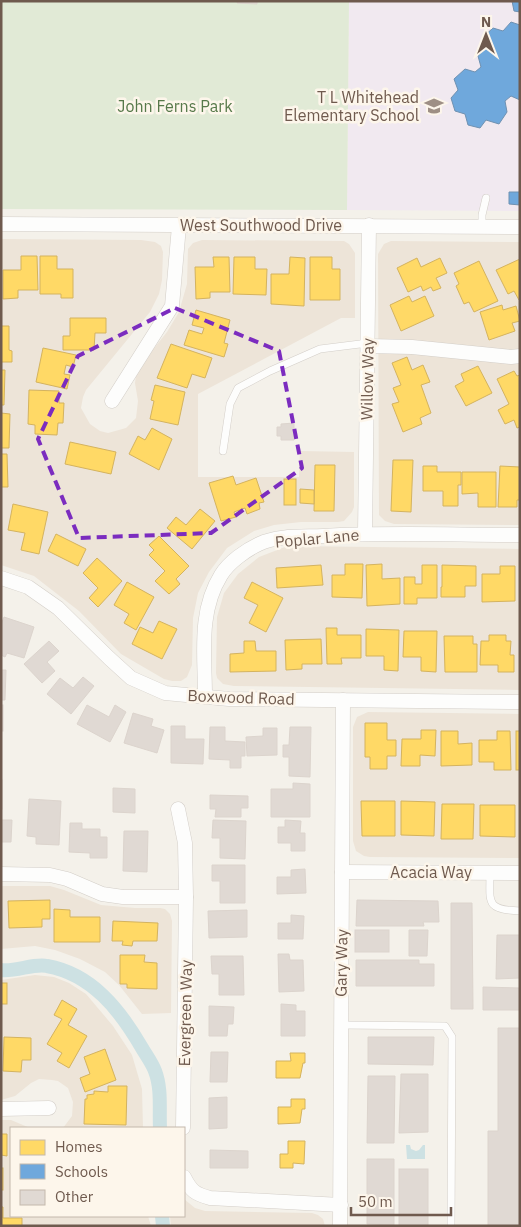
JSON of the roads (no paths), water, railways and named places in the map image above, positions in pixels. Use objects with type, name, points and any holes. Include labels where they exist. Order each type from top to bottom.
[{"type":"street","name":"West Southwood Drive","points":[[1,224],[520,227]]},
{"type":"street","name":"Willow Way","points":[[365,534],[369,225]]},
{"type":"street","points":[[112,401],[172,306],[179,226]]},
{"type":"street","points":[[368,344],[511,357],[520,356]]},
{"type":"street","name":"Poplar Lane","points":[[206,696],[205,615],[212,592],[222,573],[241,555],[260,544],[283,538],[365,534],[520,535]]},
{"type":"street","name":"Boxwood Road","points":[[1,578],[28,587],[58,608],[132,678],[165,693],[229,699],[520,702]]},
{"type":"street","name":"Gary Way","points":[[340,1226],[343,700]]},
{"type":"street","name":"Evergreen Way","points":[[178,808],[185,843],[186,897],[183,1127]]},
{"type":"street","name":"Acacia Way","points":[[342,872],[520,873]]},
{"type":"street","points":[[1,874],[50,875],[67,879],[102,894],[123,897],[186,897]]},
{"type":"street","points":[[1,1109],[48,1108]]},
{"type":"street","points":[[185,1179],[190,1189],[198,1195],[210,1198],[341,1205]]},
{"type":"lane","points":[[482,227],[482,215],[486,198]]},
{"type":"lane","points":[[224,451],[230,404],[238,388],[270,371],[320,349],[368,344]]},
{"type":"lane","points":[[490,873],[490,902],[494,907],[520,911]]},
{"type":"lane","points":[[340,1025],[445,1026],[452,1037],[451,1226]]},
{"type":"waterway","points":[[1,970],[42,965],[63,970],[91,985],[103,996],[124,1020],[154,1068],[159,1092],[160,1127]]},
{"type":"waterway","points":[[162,1217],[163,1226]]},
{"type":"place","name":"T L Whitehead Elementary School","points":[[434,106]]},
{"type":"park label","name":"John Ferns Park","points":[[175,106]]}]
